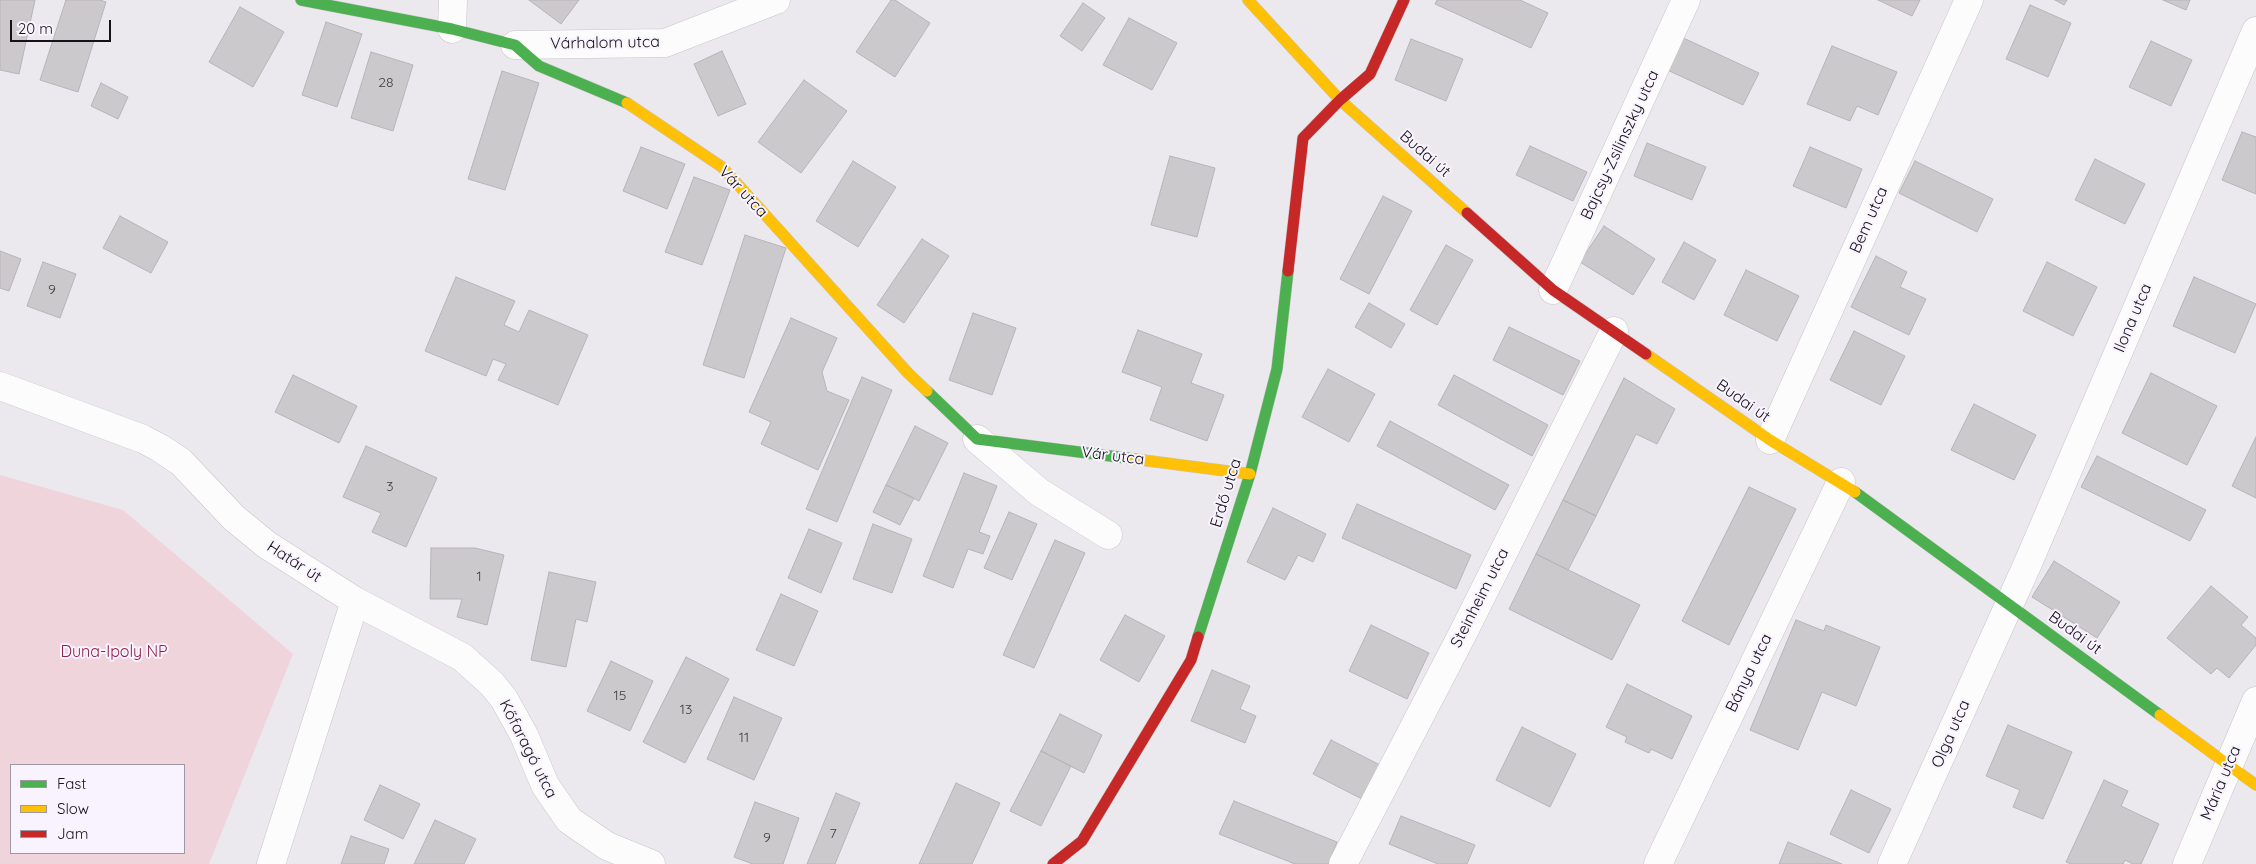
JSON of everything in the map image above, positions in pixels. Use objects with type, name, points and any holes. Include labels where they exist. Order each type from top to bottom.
[{"type":"street","name":"Vár utca","points":[[301,0],[452,29],[515,45],[539,66],[633,105],[722,167],[908,373],[977,439],[1039,492],[1108,535]]},
{"type":"street","points":[[452,0],[452,29]]},
{"type":"street","name":"Várhalom utca","points":[[515,45],[666,43],[776,0]]},
{"type":"street","name":"Budai út","points":[[1248,0],[1340,100],[1554,290],[1770,440],[1841,482],[2256,785]]},
{"type":"street","name":"Erdő utca","points":[[1053,864],[1082,841],[1191,660],[1250,474],[1277,369],[1303,138],[1340,100],[1370,74],[1404,0]]},
{"type":"street","name":"Bajcsy-Zsilinszky utca","points":[[1554,290],[1686,0]]},
{"type":"street","name":"Bem utca","points":[[1770,440],[1969,0]]},
{"type":"street","name":"Ilona utca","points":[[2009,605],[2256,31]]},
{"type":"street","name":"Steinheim utca","points":[[1343,864],[1461,637],[1614,331]]},
{"type":"street","name":"Határ út","points":[[0,386],[143,439],[160,448],[181,462],[234,518],[267,545],[356,601]]},
{"type":"street","name":"Vár utca","points":[[977,439],[1250,474]]},
{"type":"street","name":"Bánya utca","points":[[1658,864],[1841,482]]},
{"type":"street","points":[[271,864],[356,601]]},
{"type":"street","name":"Kőfaragó utca","points":[[356,601],[458,654],[466,660],[498,691],[510,708],[545,785],[569,820],[607,846],[650,864]]},
{"type":"street","name":"Olga utca","points":[[1892,864],[2009,605]]},
{"type":"street","name":"Mária utca","points":[[2187,864],[2256,701]]},
{"type":"green space","name":"Duna-Ipoly NP","points":[[0,475],[123,510],[293,654],[209,864],[0,864]]},
{"type":"building","points":[[0,0],[35,0],[19,74],[0,70]]},
{"type":"building","points":[[66,0],[100,0],[106,2],[78,92],[40,80]]},
{"type":"building","points":[[529,0],[579,0],[561,24]]},
{"type":"building","points":[[891,0],[895,0],[930,23],[895,77],[856,52]]},
{"type":"building","points":[[1437,0],[1520,0],[1548,13],[1531,48],[1435,4]]},
{"type":"building","points":[[1878,0],[1920,0],[1912,16]]},
{"type":"building","points":[[2055,0],[2067,0],[2064,5]]},
{"type":"building","points":[[2163,0],[2190,0],[2186,10]]},
{"type":"building","points":[[1083,3],[1105,18],[1082,51],[1060,36]]},
{"type":"building","points":[[2030,5],[2071,23],[2048,77],[2006,59]]},
{"type":"building","points":[[240,7],[284,32],[253,87],[209,62]]},
{"type":"building","points":[[1129,18],[1177,43],[1152,90],[1103,65]]},
{"type":"building","points":[[326,22],[362,34],[337,107],[302,95]]},
{"type":"building","points":[[1679,36],[1759,73],[1743,105],[1663,68]]},
{"type":"building","points":[[1411,39],[1463,59],[1446,101],[1395,80]]},
{"type":"building","points":[[2151,41],[2192,60],[2171,106],[2129,87]]},
{"type":"building","points":[[1832,46],[1897,72],[1878,115],[1857,106],[1850,121],[1807,104]]},
{"type":"building","points":[[722,51],[746,104],[718,116],[694,64]]},
{"type":"building","points":[[371,52],[413,65],[393,131],[351,118]]},
{"type":"building","points":[[502,71],[539,83],[505,190],[468,179]]},
{"type":"building","points":[[804,80],[847,111],[801,173],[758,142]]},
{"type":"building","points":[[101,83],[128,97],[118,119],[91,106]]},
{"type":"building","points":[[2242,132],[2256,137],[2256,194],[2222,180]]},
{"type":"building","points":[[1647,143],[1706,167],[1692,200],[1634,176]]},
{"type":"building","points":[[1530,146],[1587,172],[1573,201],[1516,175]]},
{"type":"building","points":[[641,147],[685,164],[667,209],[623,191]]},
{"type":"building","points":[[1810,147],[1862,169],[1846,208],[1793,186]]},
{"type":"building","points":[[1170,156],[1215,168],[1197,237],[1151,225]]},
{"type":"building","points":[[2095,159],[2145,184],[2125,224],[2075,200]]},
{"type":"building","points":[[853,161],[896,187],[858,247],[816,221]]},
{"type":"building","points":[[1915,161],[1993,199],[1977,232],[1899,193]]},
{"type":"building","points":[[694,177],[730,190],[702,265],[665,252]]},
{"type":"building","points":[[1383,196],[1412,211],[1369,294],[1340,279]]},
{"type":"building","points":[[120,216],[168,242],[151,273],[103,248]]},
{"type":"building","points":[[1604,226],[1655,259],[1633,295],[1580,262]]},
{"type":"building","points":[[745,235],[786,248],[744,378],[703,365]]},
{"type":"building","points":[[922,239],[949,256],[904,323],[877,305]]},
{"type":"building","points":[[1684,242],[1716,260],[1694,300],[1662,282]]},
{"type":"building","points":[[1446,245],[1473,260],[1437,325],[1410,310]]},
{"type":"building","points":[[0,251],[21,259],[9,291],[0,288]]},
{"type":"building","points":[[1876,256],[1907,272],[1900,287],[1926,299],[1909,335],[1851,307]]},
{"type":"building","points":[[43,262],[76,274],[60,318],[27,306]]},
{"type":"building","points":[[2047,262],[2097,287],[2073,336],[2023,311]]},
{"type":"building","points":[[1746,270],[1799,296],[1777,341],[1724,315]]},
{"type":"building","points":[[456,277],[515,301],[504,325],[519,332],[529,310],[588,335],[558,405],[498,380],[506,364],[493,359],[486,376],[425,351]]},
{"type":"building","points":[[2194,277],[2256,304],[2235,353],[2173,326]]},
{"type":"building","points":[[1369,303],[1405,324],[1391,348],[1355,327]]},
{"type":"building","points":[[973,313],[1016,328],[992,395],[949,380]]},
{"type":"building","points":[[791,318],[837,338],[822,372],[827,391],[849,400],[818,470],[761,444],[771,422],[749,412]]},
{"type":"building","points":[[1509,327],[1580,361],[1563,395],[1493,360]]},
{"type":"building","points":[[1138,330],[1202,354],[1191,383],[1224,395],[1207,441],[1150,420],[1162,387],[1122,372]]},
{"type":"building","points":[[1854,331],[1905,356],[1881,405],[1830,380]]},
{"type":"building","points":[[1328,369],[1375,394],[1349,442],[1302,417]]},
{"type":"building","points":[[2151,373],[2217,406],[2187,465],[2122,433]]},
{"type":"building","points":[[293,375],[357,406],[339,443],[275,412]]},
{"type":"building","points":[[1454,375],[1548,425],[1532,456],[1438,405]]},
{"type":"building","points":[[862,377],[892,390],[837,522],[806,509]]},
{"type":"building","points":[[1624,378],[1675,409],[1657,444],[1636,434],[1596,516],[1563,500]]},
{"type":"building","points":[[1974,404],[2036,435],[2014,480],[1951,450]]},
{"type":"building","points":[[1390,421],[1509,485],[1495,510],[1377,446]]},
{"type":"building","points":[[915,426],[948,443],[919,501],[886,485]]},
{"type":"building","points":[[2256,437],[2256,498],[2232,486]]},
{"type":"building","points":[[366,446],[437,478],[406,547],[372,532],[381,513],[343,497]]},
{"type":"building","points":[[2097,456],[2206,510],[2190,541],[2081,487]]},
{"type":"building","points":[[964,473],[997,486],[979,532],[990,536],[983,554],[968,549],[953,588],[923,576]]},
{"type":"building","points":[[886,485],[914,498],[900,525],[873,512]]},
{"type":"building","points":[[1749,487],[1796,509],[1729,645],[1682,621]]},
{"type":"building","points":[[1563,500],[1596,516],[1568,570],[1536,554]]},
{"type":"building","points":[[1357,504],[1471,555],[1456,589],[1342,538]]},
{"type":"building","points":[[1273,508],[1326,534],[1313,562],[1298,555],[1285,580],[1247,562]]},
{"type":"building","points":[[1009,512],[1037,524],[1012,580],[984,568]]},
{"type":"building","points":[[873,524],[912,539],[892,593],[853,579]]},
{"type":"building","points":[[809,529],[842,543],[821,593],[788,578]]},
{"type":"building","points":[[1055,540],[1085,553],[1034,668],[1003,655]]},
{"type":"building","points":[[431,548],[475,548],[504,555],[487,625],[457,617],[462,599],[430,599]]},
{"type":"building","points":[[1536,554],[1640,605],[1612,660],[1509,609]]},
{"type":"building","points":[[2054,561],[2120,602],[2097,638],[2032,597]]},
{"type":"building","points":[[549,572],[596,582],[587,622],[576,619],[566,667],[531,660]]},
{"type":"building","points":[[2211,586],[2248,617],[2241,625],[2256,638],[2256,645],[2229,678],[2217,668],[2211,674],[2167,638]]},
{"type":"building","points":[[781,594],[818,611],[794,666],[756,650]]},
{"type":"building","points":[[1125,615],[1165,636],[1139,682],[1100,660]]},
{"type":"building","points":[[1796,620],[1824,631],[1826,625],[1880,647],[1856,706],[1822,692],[1798,750],[1750,730]]},
{"type":"building","points":[[1371,625],[1429,653],[1407,699],[1349,671]]},
{"type":"building","points":[[686,657],[729,679],[685,763],[643,742]]},
{"type":"building","points":[[611,661],[653,681],[630,731],[587,711]]},
{"type":"building","points":[[1212,670],[1250,686],[1240,709],[1256,716],[1245,743],[1191,721]]},
{"type":"building","points":[[1627,684],[1692,716],[1672,759],[1651,749],[1649,753],[1625,742],[1627,737],[1606,727]]},
{"type":"building","points":[[734,697],[782,718],[754,780],[707,759]]},
{"type":"building","points":[[1060,714],[1102,735],[1084,773],[1041,751]]},
{"type":"building","points":[[2008,725],[2072,752],[2043,819],[2013,807],[2020,790],[1986,776]]},
{"type":"building","points":[[1522,727],[1576,754],[1550,807],[1496,780]]},
{"type":"building","points":[[1331,740],[1380,765],[1362,799],[1313,774]]},
{"type":"building","points":[[1041,751],[1071,766],[1041,826],[1010,811]]},
{"type":"building","points":[[2104,780],[2128,791],[2121,806],[2159,824],[2141,864],[2133,864],[2125,860],[2123,864],[2071,864],[2066,862]]},
{"type":"building","points":[[956,783],[1000,803],[972,864],[919,864]]},
{"type":"building","points":[[380,785],[420,804],[403,839],[364,820]]},
{"type":"building","points":[[1851,790],[1891,809],[1869,853],[1830,834]]},
{"type":"building","points":[[836,793],[860,803],[835,864],[807,864]]},
{"type":"building","points":[[1234,801],[1337,842],[1328,864],[1295,864],[1219,834]]},
{"type":"building","points":[[755,802],[799,818],[783,864],[753,864],[734,857]]},
{"type":"building","points":[[1401,816],[1475,845],[1467,864],[1438,864],[1389,844]]},
{"type":"building","points":[[435,820],[476,839],[464,864],[414,864]]},
{"type":"building","points":[[351,836],[389,849],[384,864],[341,864]]},
{"type":"building","points":[[1788,842],[1842,864],[1779,864]]},
{"type":"traffic: fast","points":[[301,0],[452,29],[515,45],[539,66],[627,103]]},
{"type":"traffic: fast","points":[[1198,637],[1250,474],[1277,369],[1288,271]]},
{"type":"traffic: fast","points":[[927,391],[977,439],[1134,459]]},
{"type":"traffic: fast","points":[[1855,492],[2160,715]]},
{"type":"traffic: slow","points":[[1248,0],[1340,100],[1467,213]]},
{"type":"traffic: slow","points":[[627,103],[722,167],[908,373],[927,391]]},
{"type":"traffic: slow","points":[[1646,354],[1770,440],[1855,492]]},
{"type":"traffic: slow","points":[[1134,459],[1250,474]]},
{"type":"traffic: slow","points":[[2160,715],[2256,785]]},
{"type":"traffic: jam","points":[[1288,271],[1303,138],[1340,100],[1370,74],[1404,0]]},
{"type":"traffic: jam","points":[[1467,213],[1553,290],[1646,354]]},
{"type":"traffic: jam","points":[[1053,864],[1082,841],[1191,660],[1198,637]]}]
